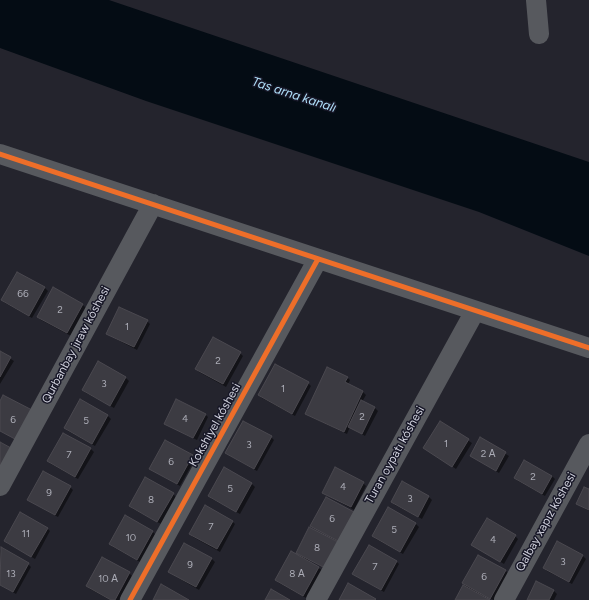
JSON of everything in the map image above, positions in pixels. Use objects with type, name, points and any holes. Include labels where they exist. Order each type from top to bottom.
[{"type":"street","points":[[536,0],[539,34]]},
{"type":"street","points":[[0,155],[589,348]]},
{"type":"street","name":"Qurbanbay jıraw kóshesi","points":[[0,486],[153,204]]},
{"type":"street","name":"Kokshiyel kóshesi","points":[[130,600],[318,259]]},
{"type":"street","name":"Turan oypatı kóshesi","points":[[316,600],[475,311]]},
{"type":"street","name":"Qalbay xapız kóshesi","points":[[504,600],[589,444]]},
{"type":"water","name":"Tas arna kanalı","points":[[0,0],[109,0],[589,162],[589,256],[479,212],[146,101],[0,48]]},
{"type":"building","points":[[17,272],[45,287],[29,316],[1,300]]},
{"type":"building","points":[[53,287],[83,304],[67,333],[37,317]]},
{"type":"building","points":[[119,307],[148,320],[134,347],[106,334]]},
{"type":"building","points":[[213,337],[241,352],[223,384],[195,369]]},
{"type":"building","points":[[0,351],[11,357],[0,377]]},
{"type":"building","points":[[98,361],[126,377],[110,406],[82,390]]},
{"type":"building","points":[[275,364],[309,382],[292,414],[258,395]]},
{"type":"building","points":[[327,367],[348,377],[345,382],[363,391],[344,432],[305,414]]},
{"type":"building","points":[[3,395],[32,410],[15,439],[0,431],[0,401]]},
{"type":"building","points":[[80,399],[108,415],[92,444],[64,428]]},
{"type":"building","points":[[176,399],[206,414],[193,438],[164,424]]},
{"type":"building","points":[[361,400],[375,407],[362,434],[348,427]]},
{"type":"building","points":[[243,421],[272,436],[254,469],[225,453]]},
{"type":"building","points":[[440,421],[469,439],[452,467],[423,448]]},
{"type":"building","points":[[63,433],[91,448],[75,477],[47,461]]},
{"type":"building","points":[[480,437],[506,452],[496,471],[470,456]]},
{"type":"building","points":[[165,440],[193,455],[177,484],[149,469]]},
{"type":"building","points":[[0,442],[11,448],[0,468]]},
{"type":"building","points":[[524,460],[552,476],[542,494],[514,478]]},
{"type":"building","points":[[224,467],[252,483],[236,512],[208,496]]},
{"type":"building","points":[[335,467],[364,482],[351,507],[322,493]]},
{"type":"building","points":[[43,471],[71,486],[55,515],[27,500]]},
{"type":"building","points":[[145,477],[174,493],[157,522],[129,506]]},
{"type":"building","points":[[402,481],[429,496],[418,517],[391,502]]},
{"type":"building","points":[[584,487],[589,489],[589,510],[576,504]]},
{"type":"building","points":[[326,497],[354,512],[338,541],[310,526]]},
{"type":"building","points":[[205,505],[233,521],[217,549],[189,534]]},
{"type":"building","points":[[388,507],[416,523],[400,552],[372,536]]},
{"type":"building","points":[[20,512],[48,528],[31,557],[4,541]]},
{"type":"building","points":[[125,515],[153,531],[137,560],[109,544]]},
{"type":"building","points":[[487,518],[516,535],[500,562],[471,545]]},
{"type":"building","points":[[309,527],[338,542],[325,568],[296,553]]},
{"type":"building","points":[[557,541],[583,555],[569,582],[543,568]]},
{"type":"building","points":[[184,543],[212,558],[196,587],[168,572]]},
{"type":"building","points":[[369,545],[397,561],[381,590],[352,574]]},
{"type":"building","points":[[1,547],[29,563],[13,592],[0,585]]},
{"type":"building","points":[[291,551],[319,567],[303,596],[275,580]]},
{"type":"building","points":[[478,555],[506,570],[490,599],[462,583]]},
{"type":"building","points":[[102,557],[130,572],[115,600],[111,600],[86,586]]},
{"type":"building","points":[[536,581],[554,590],[549,600],[527,600]]},
{"type":"building","points":[[348,583],[376,599],[339,600]]},
{"type":"building","points":[[161,584],[189,600],[153,600]]},
{"type":"building","points":[[463,585],[490,600],[455,600]]},
{"type":"building","points":[[271,589],[290,600],[265,600]]},
{"type":"cycle path","points":[[0,154],[589,348]]},
{"type":"cycle path","points":[[130,600],[318,259]]}]
